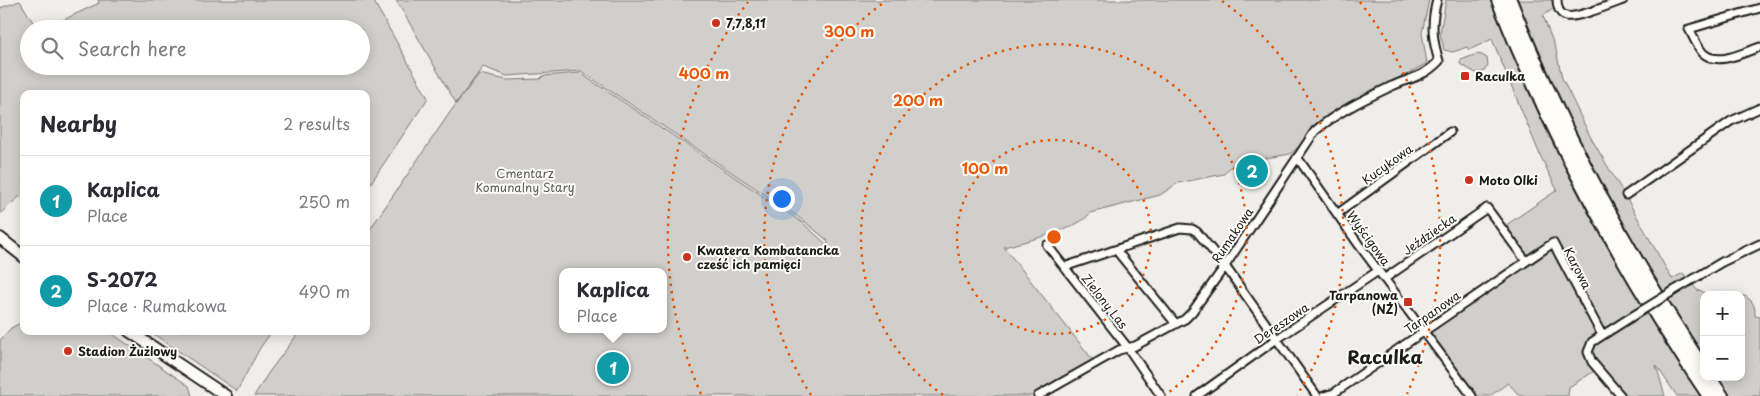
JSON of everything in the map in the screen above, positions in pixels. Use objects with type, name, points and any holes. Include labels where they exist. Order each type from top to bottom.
[{"type":"highway","points":[[1498,0],[1533,84],[1595,210],[1641,291],[1709,396]]},
{"type":"highway","points":[[1510,0],[1543,79],[1593,182],[1651,286],[1700,363]]},
{"type":"highway","points":[[1712,381],[1722,396]]},
{"type":"main road","points":[[0,238],[20,254]]},
{"type":"main road","points":[[135,335],[226,396]]},
{"type":"street","name":"Rumakowa","points":[[1038,396],[1118,350],[1135,346],[1176,324],[1192,312],[1315,131],[1326,121],[1394,85],[1429,71],[1439,61],[1432,30],[1434,12],[1438,0]]},
{"type":"street","points":[[1557,0],[1559,11],[1566,16],[1575,16],[1623,0]]},
{"type":"street","points":[[1760,8],[1689,29],[1702,52],[1709,57],[1718,59],[1760,47]]},
{"type":"street","points":[[1626,195],[1731,121],[1760,108]]},
{"type":"street","name":"Kucykowa","points":[[1337,214],[1450,132]]},
{"type":"street","name":"Wyścigowa","points":[[1297,157],[1378,271],[1472,396]]},
{"type":"street","name":"Jeździecka","points":[[1384,279],[1487,208],[1526,261]]},
{"type":"street","name":"Zielony Las","points":[[1064,267],[1186,227],[1197,232],[1225,266],[1317,396]]},
{"type":"street","name":"Karowa","points":[[1526,261],[1553,243],[1602,335]]},
{"type":"street","points":[[1621,396],[1589,357],[1589,347],[1602,335],[1675,290],[1722,262],[1760,244]]},
{"type":"street","name":"Zielony Las","points":[[1047,245],[1128,348]]},
{"type":"street","points":[[1116,250],[1176,324]]},
{"type":"street","name":"Tarpanowa","points":[[1324,396],[1334,393],[1526,261]]},
{"type":"street","name":"Dereszowa","points":[[1197,396],[1378,271]]},
{"type":"street","points":[[1128,348],[1162,396]]},
{"type":"green space","points":[[98,0],[373,0],[428,98],[370,184],[370,90],[20,90],[20,197],[0,214],[0,8],[20,1],[32,20],[20,20],[20,75],[370,75],[370,20],[63,20],[99,3]]},
{"type":"green space","name":"Cmentarz Komunalny Stary","points":[[396,0],[1429,0],[1422,33],[1427,63],[1411,72],[1412,76],[1333,113],[1312,130],[1302,144],[1290,154],[1237,163],[1224,174],[1178,183],[1160,195],[1090,213],[1084,219],[1064,229],[1004,247],[1096,364],[1039,396],[254,396],[269,372],[297,335],[370,335],[370,229],[453,108],[479,74],[507,80],[540,79],[543,76],[580,73],[803,223],[826,244],[827,257],[828,241],[804,221],[581,71],[507,76],[483,67],[456,103]]},
{"type":"green space","points":[[1446,0],[1557,0],[1557,6],[1543,16],[1556,50],[1562,78],[1591,138],[1672,279],[1683,273],[1697,290],[1702,291],[1700,291],[1700,381],[1745,381],[1745,296],[1753,304],[1755,316],[1760,317],[1760,396],[1677,396],[1656,365],[1665,396],[1618,396],[1596,370],[1569,387],[1568,396],[1520,396],[1508,383],[1490,396],[1471,396],[1422,333],[1526,261],[1502,228],[1557,190],[1540,155],[1492,39],[1469,50],[1467,47],[1453,52],[1444,50],[1440,33]]},
{"type":"green space","points":[[1477,54],[1487,58],[1488,66],[1483,72],[1476,73],[1460,64],[1461,60]]},
{"type":"green space","name":"Stadion Żużlowy","points":[[20,323],[20,335],[114,335],[189,386],[192,396],[0,396],[0,340],[11,328]]},
{"type":"green space","points":[[155,335],[269,335],[237,391]]},
{"type":"place","name":"7,7,8,11","points":[[716,23]]},
{"type":"place","name":"Raculka","points":[[1465,76]]},
{"type":"place","name":"S-2072","points":[[1252,171]]},
{"type":"place","name":"Moto Olki","points":[[1469,180]]},
{"type":"place","name":"Kwatera Kombatancka cześć ich pamięci","points":[[687,257]]},
{"type":"place","name":"Tarpanowa (NŻ)","points":[[1408,302]]},
{"type":"place","name":"Stadion Żużlowy","points":[[68,351]]},
{"type":"place","name":"Kaplica","points":[[613,368]]},
{"type":"district","name":"Raculka","points":[[1385,356]]}]
